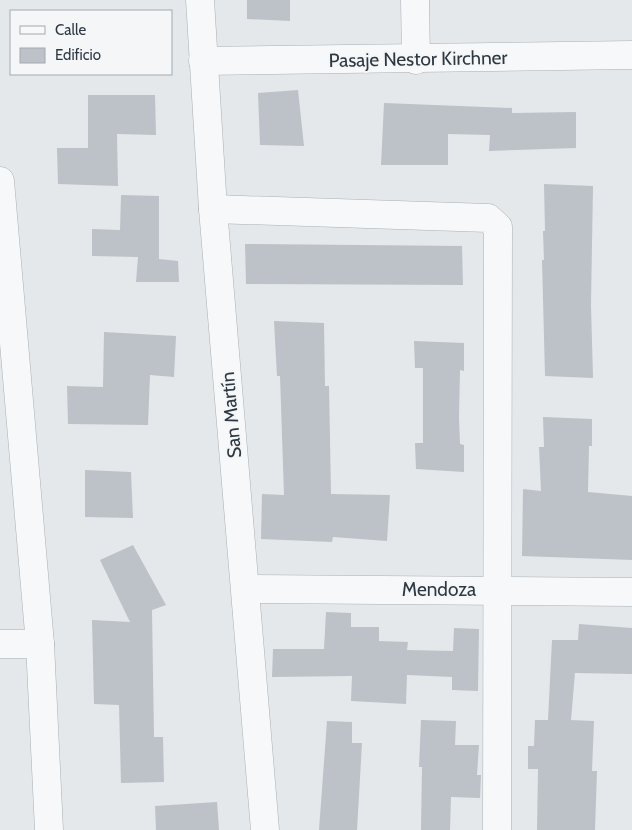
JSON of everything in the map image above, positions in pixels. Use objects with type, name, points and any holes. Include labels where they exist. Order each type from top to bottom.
[{"type":"street","name":"San Martín","points":[[200,0],[213,208],[265,830]]},
{"type":"street","points":[[415,0],[416,60]]},
{"type":"street","name":"Pasaje Nestor Kirchner","points":[[204,61],[416,60],[632,55]]},
{"type":"street","points":[[0,182],[5,289],[40,644],[49,830]]},
{"type":"street","points":[[213,208],[488,218],[498,227],[499,590],[497,830]]},
{"type":"street","name":"Mendoza","points":[[246,589],[632,592]]},
{"type":"street","points":[[0,644],[40,644]]},
{"type":"building","points":[[247,0],[290,0],[290,21],[247,19]]},
{"type":"building","points":[[298,90],[304,146],[260,145],[258,93]]},
{"type":"building","points":[[88,95],[155,95],[156,135],[117,134],[118,186],[58,184],[57,148],[88,148]]},
{"type":"building","points":[[384,103],[512,108],[512,113],[576,112],[576,148],[489,151],[490,135],[448,134],[448,165],[381,165]]},
{"type":"building","points":[[544,184],[593,186],[591,305],[593,378],[545,376],[542,260],[544,260],[543,231],[545,231]]},
{"type":"building","points":[[121,195],[159,196],[159,259],[178,261],[179,282],[136,282],[138,257],[92,256],[92,229],[120,230]]},
{"type":"building","points":[[245,244],[462,246],[463,285],[246,284]]},
{"type":"building","points":[[274,321],[324,323],[325,386],[329,386],[331,494],[390,495],[387,541],[333,537],[332,542],[261,539],[262,494],[284,495],[280,376],[277,376]]},
{"type":"building","points":[[104,332],[176,336],[174,377],[150,375],[148,425],[68,424],[67,386],[103,387]]},
{"type":"building","points":[[414,341],[464,343],[464,371],[460,370],[459,418],[460,444],[464,445],[464,472],[416,469],[415,443],[423,443],[423,368],[415,368]]},
{"type":"building","points":[[543,417],[592,419],[592,446],[589,446],[588,492],[632,496],[632,560],[522,556],[523,489],[541,491],[539,447],[544,447]]},
{"type":"building","points":[[85,470],[131,472],[133,518],[85,517]]},
{"type":"building","points":[[133,545],[166,605],[152,610],[154,737],[163,737],[164,782],[121,783],[119,705],[94,704],[92,620],[130,622],[100,560]]},
{"type":"building","points":[[326,612],[351,613],[351,627],[379,627],[379,641],[408,642],[407,650],[453,651],[454,628],[479,629],[478,691],[452,690],[452,677],[407,675],[406,704],[351,701],[352,676],[272,677],[273,649],[324,649]]},
{"type":"building","points":[[579,624],[632,628],[632,674],[575,673],[571,720],[594,721],[592,771],[597,771],[595,830],[537,830],[538,769],[528,769],[528,746],[534,746],[535,720],[548,720],[552,640],[578,640]]},
{"type":"building","points":[[421,720],[456,721],[455,745],[479,745],[477,775],[481,775],[480,798],[451,797],[450,830],[421,830],[422,767],[419,767]]},
{"type":"building","points":[[327,721],[352,722],[352,743],[362,743],[357,830],[319,830]]},
{"type":"building","points":[[217,802],[219,830],[156,830],[155,806]]}]
